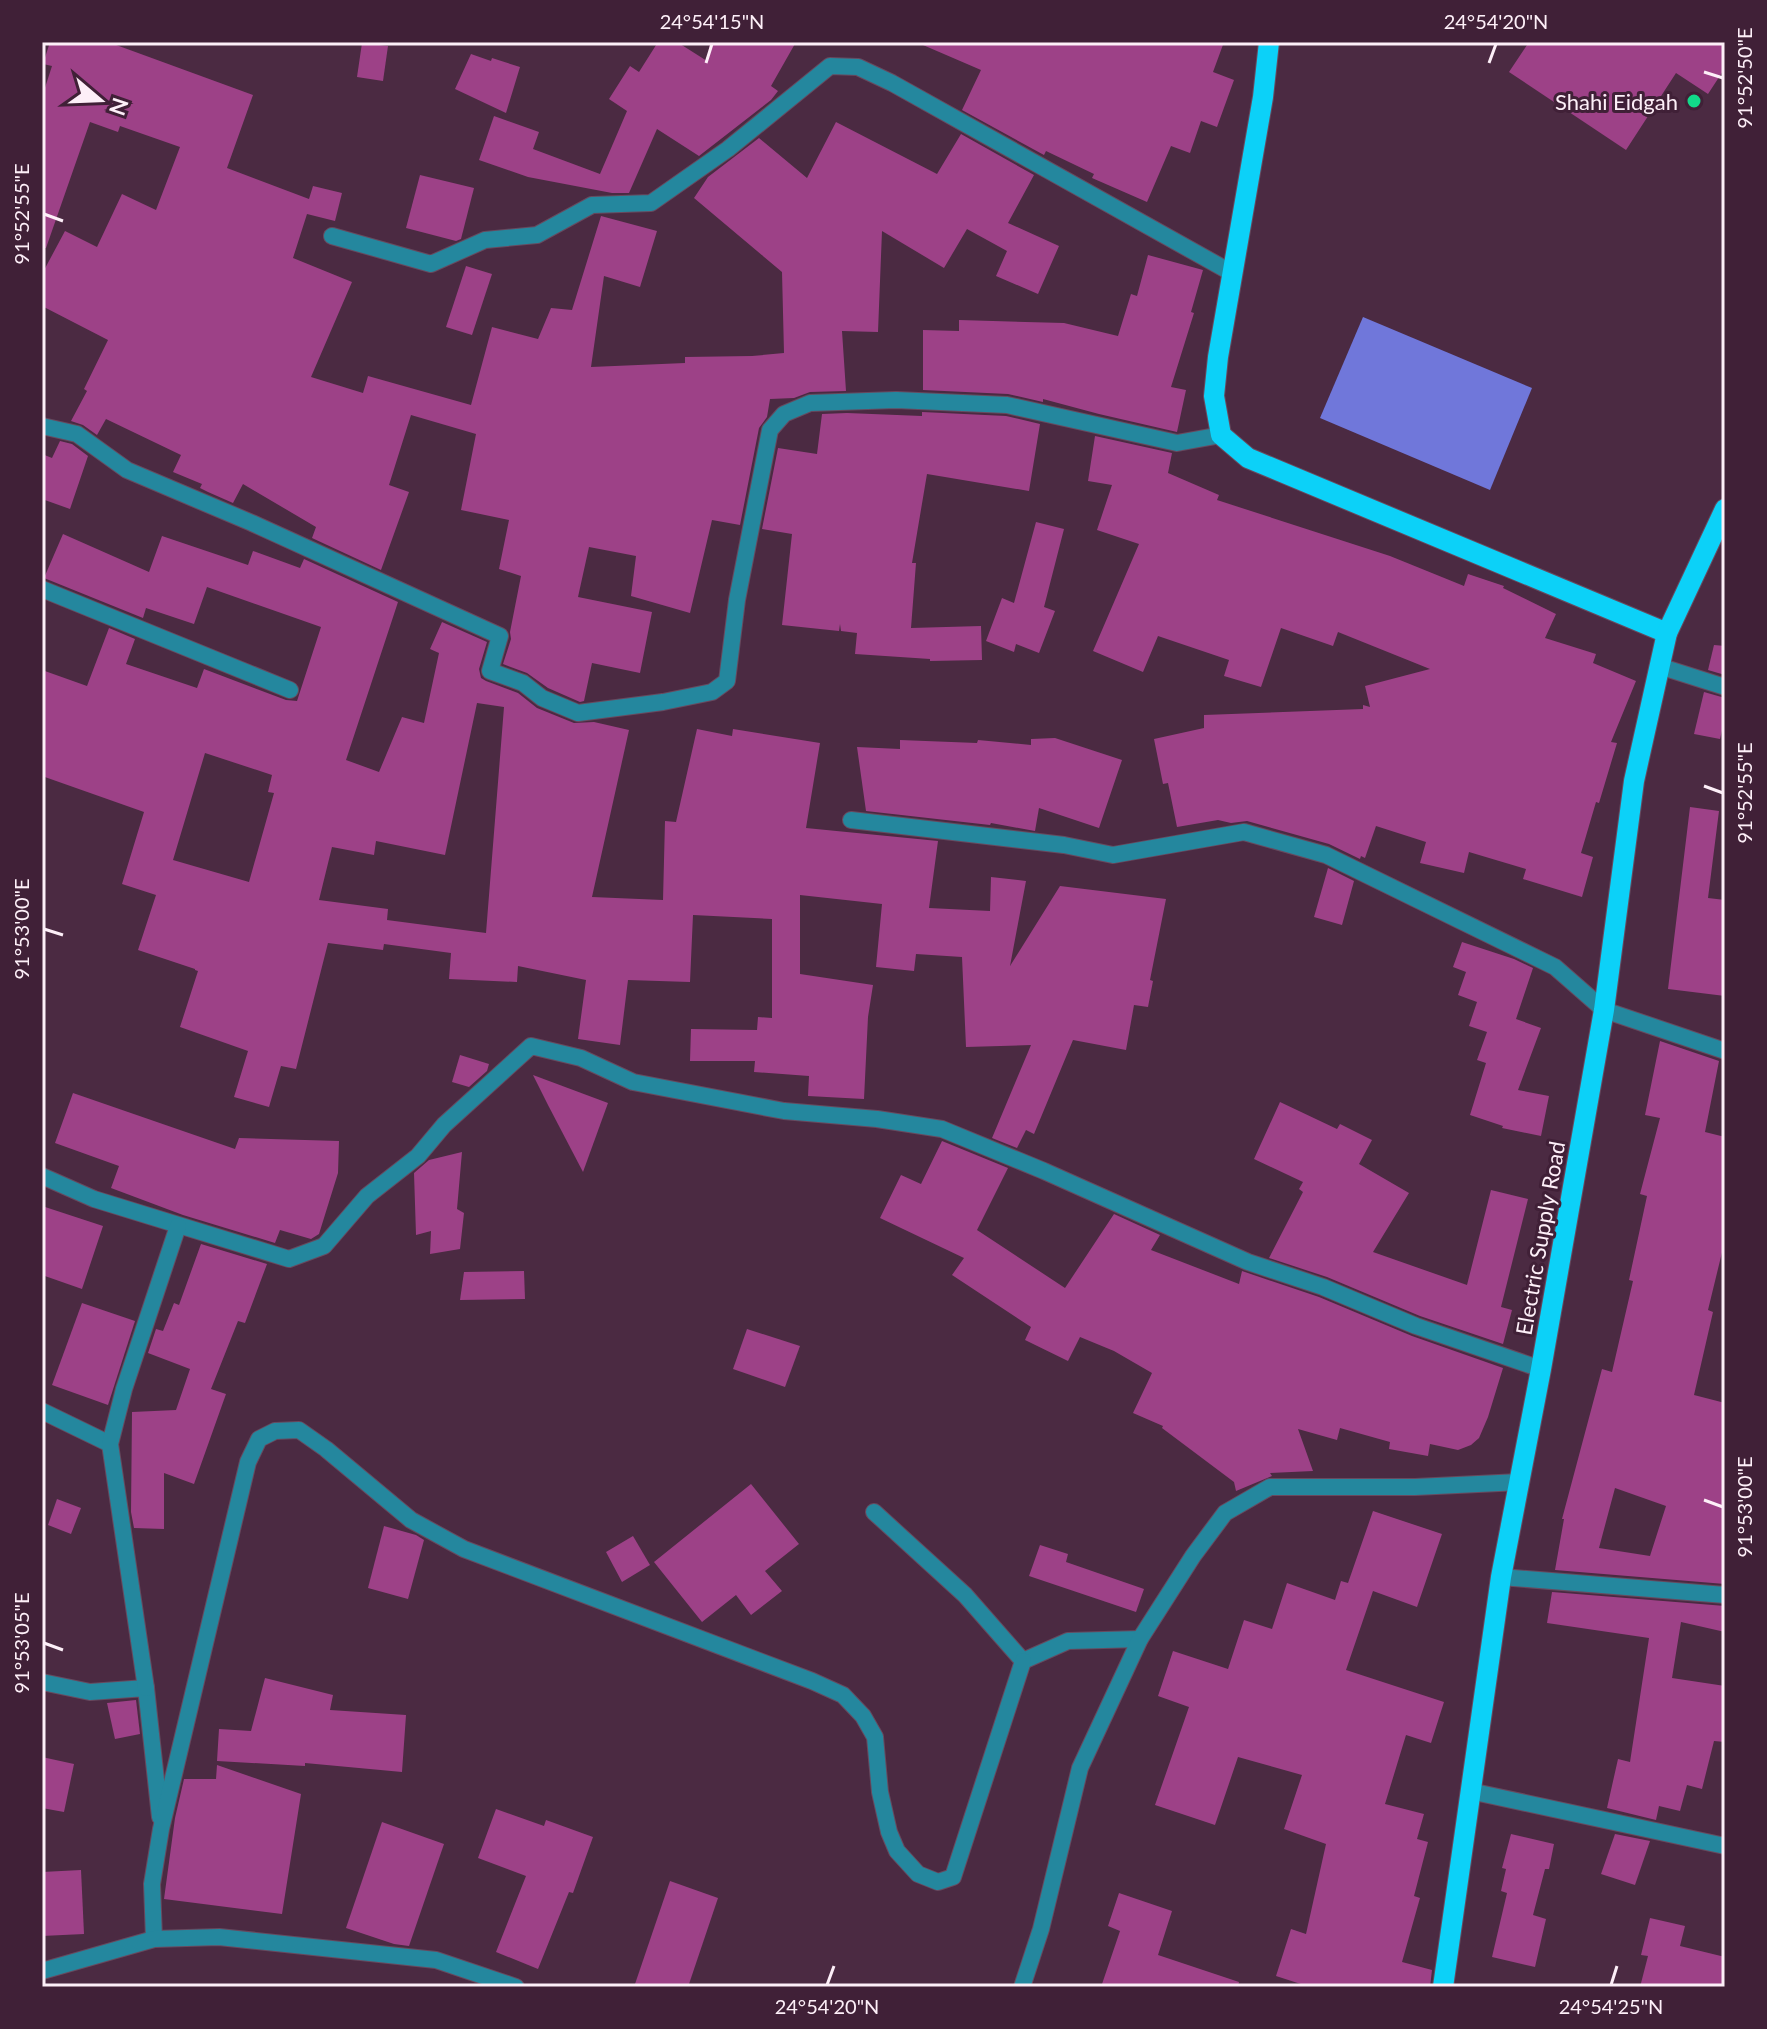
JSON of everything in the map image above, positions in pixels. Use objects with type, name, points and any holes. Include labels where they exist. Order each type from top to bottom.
[{"type":"main road","points":[[1269,42],[1263,97],[1218,357],[1214,396],[1221,435],[1248,458],[1667,633]]},
{"type":"main road","name":"Electric Supply Road","points":[[1443,1987],[1501,1577],[1604,1010],[1634,781],[1667,633],[1725,509]]},
{"type":"street","points":[[332,236],[431,264],[485,240],[537,235],[592,205],[651,203],[728,149],[830,66],[858,67],[1232,273]]},
{"type":"street","points":[[42,426],[77,434],[127,470],[252,523],[500,636],[490,671],[523,683],[542,698],[578,713],[712,692],[727,681],[737,600],[770,430],[784,414],[810,403],[896,400],[1007,405],[1177,443],[1221,435]]},
{"type":"street","points":[[42,589],[290,690]]},
{"type":"street","points":[[1659,666],[1725,687]]},
{"type":"street","points":[[851,820],[1048,843],[1113,855],[1244,832],[1326,855],[1555,967],[1604,1010],[1725,1051]]},
{"type":"street","points":[[42,1176],[94,1199],[289,1259],[324,1246],[367,1196],[418,1156],[444,1125],[531,1046],[581,1058],[633,1082],[784,1111],[877,1119],[942,1129],[1248,1262],[1323,1287],[1416,1326],[1541,1369]]},
{"type":"street","points":[[161,1829],[146,1688],[110,1444],[124,1389],[178,1226]]},
{"type":"street","points":[[42,1411],[110,1444]]},
{"type":"street","points":[[154,1939],[152,1884],[161,1829],[248,1462],[259,1439],[275,1431],[299,1430],[411,1520],[464,1549],[843,1695],[863,1716],[875,1737],[880,1792],[889,1832],[897,1851],[918,1874],[938,1882],[953,1877],[1023,1661],[1068,1641],[1140,1639]]},
{"type":"street","points":[[1022,1987],[1041,1929],[1080,1768],[1140,1639],[1186,1566],[1225,1513],[1270,1487],[1415,1487],[1520,1482]]},
{"type":"street","points":[[874,1512],[965,1595],[1023,1661]]},
{"type":"street","points":[[1501,1577],[1725,1595]]},
{"type":"street","points":[[42,1682],[90,1692],[146,1688]]},
{"type":"street","points":[[1470,1791],[1725,1846]]},
{"type":"street","points":[[42,1971],[154,1939],[219,1937],[436,1960],[516,1987]]},
{"type":"water","points":[[1363,317],[1532,388],[1490,490],[1320,418]]},
{"type":"building","points":[[50,42],[108,42],[253,95],[227,168],[309,199],[313,186],[342,193],[335,221],[307,214],[293,258],[352,282],[311,377],[363,393],[368,376],[471,405],[492,327],[538,339],[551,308],[572,310],[601,216],[657,231],[640,287],[604,276],[591,367],[685,363],[685,357],[784,353],[782,272],[694,198],[708,177],[759,138],[807,178],[836,122],[937,174],[961,134],[1034,175],[1008,223],[1059,246],[1038,294],[996,276],[1007,251],[967,229],[944,268],[882,231],[878,332],[842,331],[846,391],[810,392],[794,398],[770,399],[767,417],[759,428],[740,525],[712,520],[690,613],[631,596],[636,556],[589,547],[578,597],[652,612],[640,673],[592,663],[584,701],[580,702],[548,688],[527,673],[503,664],[511,639],[521,576],[499,569],[509,520],[461,510],[476,434],[411,415],[389,485],[409,492],[381,570],[312,538],[316,527],[243,484],[233,503],[200,488],[202,484],[173,472],[181,455],[106,419],[97,435],[71,421],[108,340],[42,306],[42,274],[65,231],[97,247],[122,194],[156,210],[180,147],[120,126],[118,132],[90,122],[46,248],[42,248],[42,97],[52,66],[43,64]]},
{"type":"building","points":[[658,42],[677,42],[707,61],[710,42],[796,42],[771,86],[778,91],[771,100],[699,156],[657,129],[629,193],[612,193],[528,177],[479,160],[494,116],[539,132],[533,149],[600,174],[627,111],[609,99],[630,66],[639,72]]},
{"type":"building","points":[[916,42],[1224,42],[1213,72],[1234,80],[1217,127],[1201,121],[1190,153],[1171,146],[1147,202],[1092,178],[1094,174],[1046,151],[1044,155],[962,110],[981,70]]},
{"type":"building","points":[[1529,42],[1725,42],[1725,68],[1708,94],[1676,73],[1626,150],[1509,72]]},
{"type":"building","points":[[362,43],[388,46],[383,81],[357,77]]},
{"type":"building","points":[[471,54],[520,67],[506,113],[455,89]]},
{"type":"building","points":[[420,175],[474,188],[461,239],[456,241],[406,228]]},
{"type":"building","points":[[1148,255],[1203,270],[1191,312],[1194,313],[1171,387],[1186,390],[1177,432],[1043,399],[1043,402],[1008,394],[923,390],[923,330],[959,331],[959,320],[1064,323],[1118,336],[1131,294],[1137,296]]},
{"type":"building","points":[[466,266],[492,274],[472,335],[446,327]]},
{"type":"building","points":[[922,412],[1006,416],[1040,424],[1029,491],[927,474],[912,563],[916,563],[911,628],[981,626],[982,660],[930,661],[855,654],[857,633],[841,631],[840,624],[839,631],[782,625],[792,534],[762,529],[778,448],[817,454],[822,414],[922,416]]},
{"type":"building","points":[[1095,436],[1172,453],[1168,473],[1219,495],[1217,500],[1390,556],[1464,586],[1468,574],[1504,586],[1556,614],[1545,638],[1596,654],[1593,663],[1636,681],[1611,742],[1617,743],[1581,853],[1593,857],[1582,897],[1523,879],[1526,869],[1469,852],[1464,873],[1420,863],[1426,842],[1376,826],[1365,858],[1361,856],[1360,859],[1329,844],[1247,821],[1231,823],[1218,820],[1177,827],[1168,783],[1163,784],[1154,739],[1204,728],[1204,715],[1363,709],[1363,705],[1370,707],[1365,686],[1430,669],[1338,632],[1333,646],[1281,628],[1261,687],[1224,676],[1229,660],[1158,636],[1143,672],[1093,651],[1139,544],[1097,530],[1112,485],[1088,481]]},
{"type":"building","points":[[60,441],[72,444],[88,456],[70,509],[42,499],[42,454],[52,458]]},
{"type":"building","points":[[1036,522],[1064,529],[1044,607],[1055,611],[1039,653],[1016,644],[1014,652],[986,641],[1002,598],[1014,603]]},
{"type":"building","points":[[63,534],[149,572],[162,536],[248,565],[253,551],[300,568],[304,559],[398,602],[346,760],[379,772],[402,717],[424,723],[439,653],[430,649],[442,622],[487,642],[479,669],[481,678],[518,693],[537,708],[574,723],[594,722],[629,730],[592,897],[663,900],[665,821],[676,822],[697,729],[732,736],[733,729],[820,743],[806,828],[938,841],[929,908],[990,911],[991,877],[1026,881],[1010,966],[1060,886],[1166,899],[1150,980],[1153,981],[1148,1007],[1134,1005],[1126,1050],[1073,1040],[1034,1134],[1026,1130],[1017,1148],[992,1138],[1031,1045],[966,1047],[962,957],[916,954],[914,971],[876,967],[882,904],[800,895],[800,974],[873,985],[868,1017],[864,1099],[808,1096],[809,1076],[754,1072],[755,1061],[690,1061],[691,1029],[757,1030],[758,1017],[772,1018],[772,919],[693,915],[690,982],[628,980],[620,1045],[578,1039],[586,980],[518,966],[517,982],[449,979],[451,953],[384,944],[383,950],[328,943],[296,1069],[281,1066],[269,1107],[234,1097],[248,1051],[180,1027],[198,971],[138,950],[156,895],[122,884],[144,812],[42,776],[42,670],[87,686],[109,628],[135,639],[126,664],[197,688],[204,669],[286,700],[297,701],[321,627],[207,587],[194,624],[146,608],[143,618],[44,578]],"holes":[[[477,703],[504,707],[486,933],[387,920],[388,909],[319,900],[332,847],[374,855],[376,841],[445,855]],[[205,753],[272,775],[268,792],[274,793],[249,882],[173,860]]]},
{"type":"building","points":[[1714,645],[1725,646],[1725,675],[1708,670]]},
{"type":"building","points":[[1704,692],[1725,698],[1725,718],[1720,739],[1694,734]]},
{"type":"building","points":[[1055,738],[1122,760],[1099,828],[1039,808],[1035,831],[991,823],[866,811],[857,747],[900,749],[900,740],[977,743],[978,740],[1031,745],[1031,739]]},
{"type":"building","points":[[1690,807],[1719,811],[1708,898],[1725,900],[1725,996],[1668,989]]},
{"type":"building","points":[[1328,868],[1354,881],[1342,925],[1314,917]]},
{"type":"building","points":[[1462,942],[1533,968],[1516,1019],[1541,1028],[1518,1090],[1549,1096],[1541,1136],[1502,1128],[1470,1115],[1486,1063],[1477,1060],[1487,1032],[1469,1026],[1477,1002],[1458,995],[1466,972],[1453,967]]},
{"type":"building","points":[[1660,1041],[1719,1061],[1705,1132],[1725,1137],[1725,1240],[1708,1310],[1713,1312],[1694,1395],[1725,1403],[1725,1584],[1555,1570],[1562,1519],[1602,1369],[1612,1372],[1633,1281],[1629,1280],[1647,1196],[1640,1194],[1660,1118],[1645,1115]],"holes":[[[1615,1488],[1666,1506],[1650,1556],[1599,1548]]]},
{"type":"building","points":[[460,1055],[489,1064],[487,1071],[469,1087],[452,1082]]},
{"type":"building","points":[[533,1075],[608,1103],[583,1172],[548,1105]]},
{"type":"building","points":[[73,1093],[235,1149],[239,1138],[339,1141],[338,1173],[319,1234],[311,1239],[280,1230],[275,1243],[183,1215],[111,1188],[119,1166],[55,1143]]},
{"type":"building","points":[[1280,1102],[1337,1129],[1340,1124],[1372,1140],[1359,1164],[1409,1193],[1373,1252],[1467,1285],[1491,1190],[1528,1199],[1501,1307],[1512,1310],[1503,1344],[1269,1258],[1303,1192],[1299,1189],[1303,1182],[1254,1159]]},
{"type":"building","points":[[942,1141],[1008,1168],[977,1230],[1065,1288],[1114,1214],[1160,1235],[1151,1250],[1239,1284],[1242,1271],[1319,1297],[1412,1336],[1503,1368],[1479,1438],[1458,1450],[1430,1444],[1428,1456],[1389,1449],[1390,1442],[1340,1428],[1337,1440],[1298,1429],[1313,1471],[1270,1473],[1272,1476],[1236,1491],[1234,1482],[1163,1426],[1133,1413],[1152,1373],[1114,1351],[1080,1337],[1068,1361],[1025,1340],[1031,1327],[952,1275],[964,1258],[880,1218],[901,1175],[921,1184]]},
{"type":"building","points":[[462,1152],[457,1209],[464,1213],[460,1249],[430,1254],[431,1231],[416,1235],[414,1173],[429,1160]]},
{"type":"building","points":[[42,1206],[103,1226],[82,1289],[42,1275]]},
{"type":"building","points":[[201,1244],[267,1264],[245,1323],[238,1321],[211,1389],[226,1394],[194,1484],[164,1473],[164,1529],[134,1528],[131,1512],[132,1412],[176,1410],[190,1369],[148,1353],[156,1329],[163,1331],[174,1303],[179,1305]]},
{"type":"building","points":[[524,1271],[525,1299],[460,1300],[464,1272]]},
{"type":"building","points":[[82,1303],[135,1321],[108,1405],[52,1385]]},
{"type":"building","points":[[747,1329],[800,1346],[785,1387],[733,1369]]},
{"type":"building","points":[[751,1484],[799,1544],[765,1571],[782,1591],[751,1615],[736,1595],[702,1622],[654,1562]]},
{"type":"building","points":[[57,1499],[81,1508],[71,1534],[48,1525]]},
{"type":"building","points":[[1373,1511],[1442,1534],[1417,1607],[1373,1591],[1346,1670],[1444,1702],[1431,1743],[1406,1735],[1385,1804],[1424,1814],[1417,1839],[1428,1842],[1414,1896],[1420,1898],[1402,1962],[1432,1970],[1430,1987],[1310,1987],[1276,1976],[1291,1929],[1306,1934],[1326,1844],[1284,1829],[1302,1775],[1238,1757],[1215,1825],[1155,1805],[1189,1707],[1158,1696],[1173,1651],[1228,1669],[1244,1620],[1272,1629],[1287,1583],[1335,1600],[1341,1581],[1348,1583]]},
{"type":"building","points":[[384,1526],[424,1540],[408,1599],[368,1588]]},
{"type":"building","points":[[633,1536],[650,1565],[622,1582],[606,1552]]},
{"type":"building","points":[[1040,1545],[1068,1554],[1066,1562],[1144,1589],[1136,1612],[1029,1576]]},
{"type":"building","points":[[1552,1592],[1725,1606],[1725,1632],[1681,1622],[1672,1678],[1725,1686],[1725,1742],[1714,1741],[1702,1789],[1687,1785],[1680,1811],[1659,1806],[1656,1820],[1607,1808],[1618,1759],[1630,1762],[1649,1638],[1547,1623]]},
{"type":"building","points":[[265,1678],[333,1695],[330,1710],[406,1715],[402,1772],[305,1763],[305,1766],[217,1761],[219,1729],[251,1731]]},
{"type":"building","points":[[136,1700],[140,1734],[115,1739],[107,1703]]},
{"type":"building","points":[[42,1757],[74,1764],[64,1812],[42,1808]]},
{"type":"building","points":[[217,1765],[301,1794],[282,1914],[164,1899],[175,1818],[184,1779],[216,1779]]},
{"type":"building","points":[[496,1809],[544,1826],[546,1820],[593,1837],[573,1893],[569,1892],[538,1969],[496,1952],[526,1876],[478,1858]]},
{"type":"building","points":[[382,1822],[444,1844],[409,1946],[346,1928]]},
{"type":"building","points":[[1511,1834],[1554,1844],[1533,1915],[1546,1919],[1535,1967],[1492,1957],[1507,1893],[1501,1891],[1506,1869],[1502,1868]]},
{"type":"building","points":[[1615,1834],[1650,1841],[1635,1885],[1601,1874]]},
{"type":"building","points":[[81,1870],[84,1934],[42,1936],[42,1872]]},
{"type":"building","points":[[670,1881],[718,1898],[688,1987],[634,1987]]},
{"type":"building","points":[[1119,1893],[1172,1911],[1158,1955],[1239,1982],[1238,1987],[1101,1987],[1120,1931],[1108,1926]]},
{"type":"building","points":[[1650,1918],[1685,1926],[1680,1946],[1725,1957],[1725,1987],[1640,1987],[1648,1956],[1641,1955]]},
{"type":"place","name":"Shahi Eidgah","points":[[1694,101]]}]
